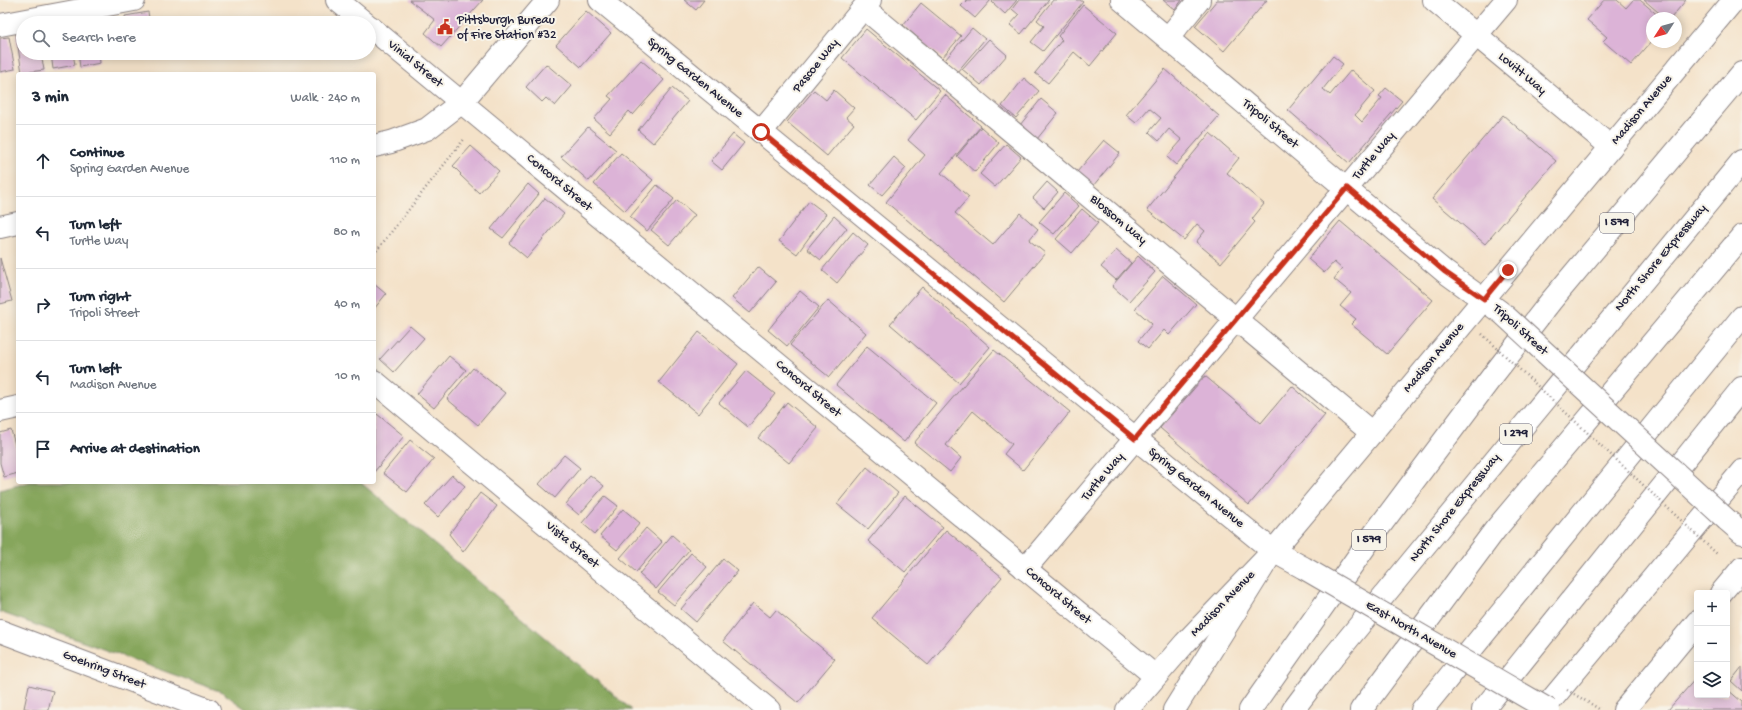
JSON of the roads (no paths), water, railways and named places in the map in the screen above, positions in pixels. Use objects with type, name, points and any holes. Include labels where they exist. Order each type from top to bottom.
[{"type":"main road","points":[[45,16],[134,0]]},
{"type":"main road","points":[[337,0],[356,16]]},
{"type":"main road","points":[[376,146],[391,142],[427,129],[462,102],[548,0]]},
{"type":"main road","name":"Spring Garden Avenue","points":[[600,0],[1273,551]]},
{"type":"main road","name":"Tripoli Street","points":[[1122,0],[1445,272],[1502,313],[1734,527]]},
{"type":"main road","points":[[1168,38],[1199,0]]},
{"type":"main road","name":"Lovitt Way","points":[[1434,0],[1611,147]]},
{"type":"main road","name":"Turtle Way","points":[[1025,569],[1506,0]]},
{"type":"main road","name":"Madison Avenue","points":[[1127,710],[1155,676],[1273,551],[1734,0]]},
{"type":"main road","name":"Pascoe Way","points":[[761,132],[867,4]]},
{"type":"main road","name":"Blossom Way","points":[[867,4],[1372,433]]},
{"type":"main road","points":[[0,24],[16,21]]},
{"type":"main road","name":"Vinial Street","points":[[376,32],[462,102]]},
{"type":"main road","name":"I 579","points":[[1250,710],[1374,534],[1494,374],[1551,301],[1742,73]]},
{"type":"main road","name":"Concord Street","points":[[462,102],[1155,676]]},
{"type":"main road","name":"North Shore Expressway","points":[[1294,710],[1326,666],[1742,161]]},
{"type":"main road","points":[[0,227],[16,223]]},
{"type":"main road","points":[[1361,710],[1496,530],[1742,236]]},
{"type":"main road","points":[[1422,710],[1742,317]]},
{"type":"main road","name":"Vista Street","points":[[376,383],[769,710]]},
{"type":"main road","points":[[1483,710],[1742,388]]},
{"type":"main road","points":[[0,411],[16,407]]},
{"type":"main road","points":[[1543,710],[1742,471]]},
{"type":"main road","points":[[1174,710],[1273,551]]},
{"type":"main road","name":"East North Avenue","points":[[1273,551],[1549,710]]},
{"type":"main road","points":[[1724,590],[1742,568]]},
{"type":"main road","points":[[1624,710],[1694,626]]},
{"type":"main road","name":"Goehring Street","points":[[0,631],[209,710]]},
{"type":"place","name":"Pittsburgh Bureau of Fire Station #32","points":[[445,27]]}]
